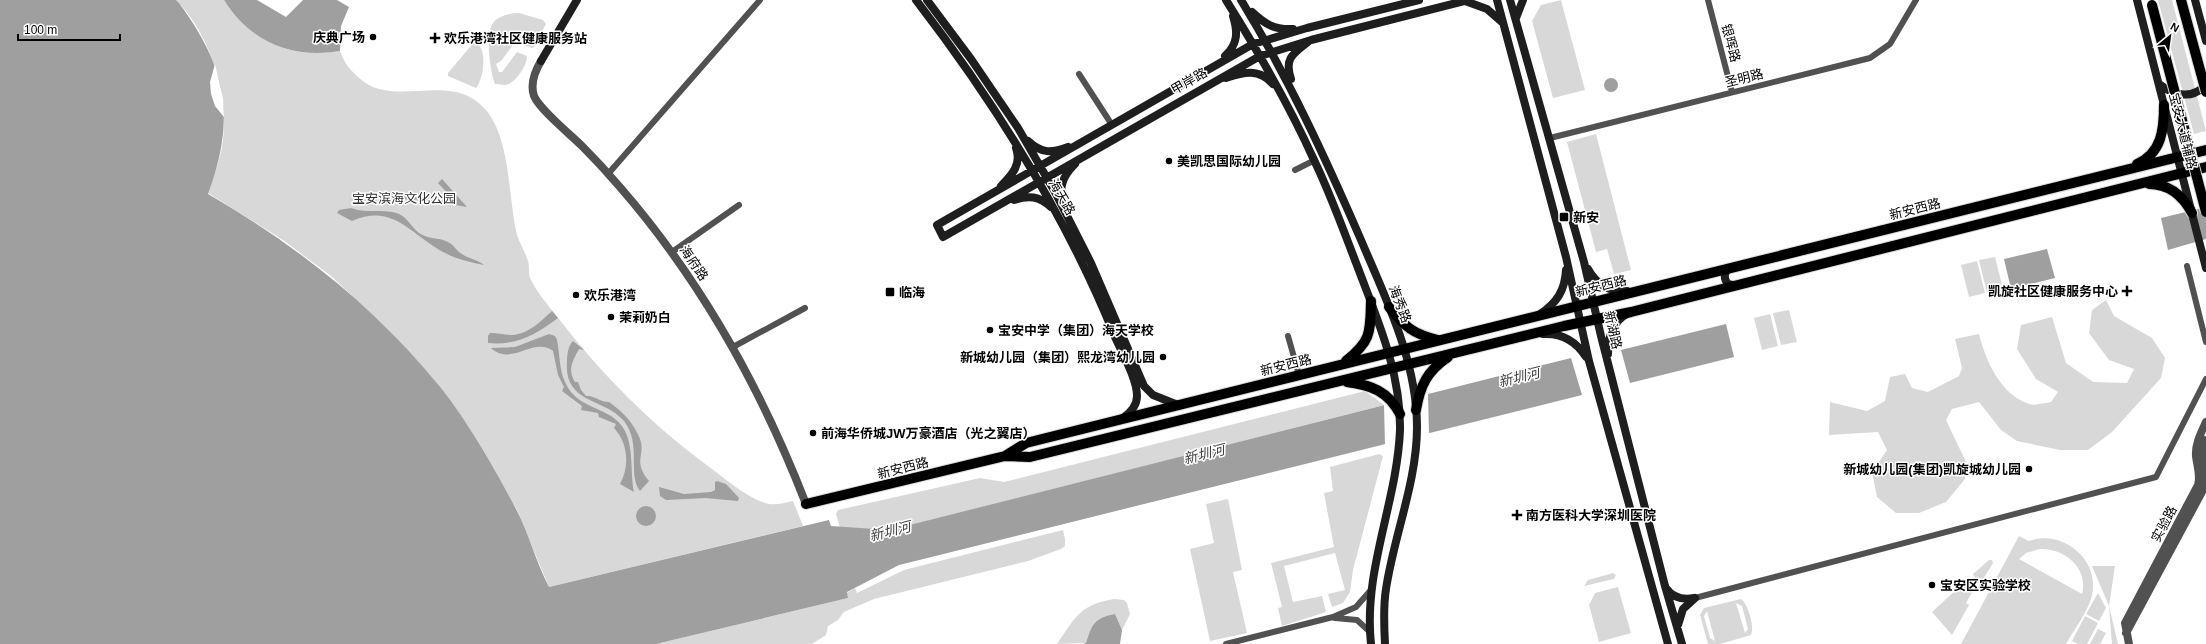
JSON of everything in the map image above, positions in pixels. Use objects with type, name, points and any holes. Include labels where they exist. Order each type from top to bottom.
[{"type":"main road","points":[[541,61],[578,0]]},
{"type":"main road","name":"海天路","points":[[916,0],[961,61],[1012,136],[1062,220],[1106,316],[1136,392],[1134,406],[1131,412],[1118,422]]},
{"type":"main road","name":"海天路","points":[[927,0],[971,59],[1018,128],[1064,207],[1091,262],[1144,386],[1152,395],[1161,400],[1180,406]]},
{"type":"main road","points":[[1215,65],[1232,48],[1237,38],[1234,18],[1226,0]]},
{"type":"main road","name":"海秀路","points":[[1226,0],[1282,95],[1314,160],[1389,352],[1394,368],[1396,402]]},
{"type":"main road","points":[[1417,0],[1423,5],[1423,9],[1419,12]]},
{"type":"main road","name":"甲岸路","points":[[1417,0],[1307,28],[1253,44],[1033,172],[937,225],[943,237],[1081,159],[1204,86],[1260,56],[1311,40],[1466,0]]},
{"type":"main road","points":[[1466,0],[1487,9],[1504,24]]},
{"type":"main road","points":[[1497,0],[1566,257],[1589,361],[1668,644]]},
{"type":"main road","name":"新湖路","points":[[1510,0],[1584,262],[1607,360],[1665,586],[1682,644]]},
{"type":"main road","points":[[1515,21],[1519,7],[1523,0]]},
{"type":"main road","name":"宝安大道辅路","points":[[2137,0],[2206,268]]},
{"type":"main road","points":[[2181,0],[2206,92]]},
{"type":"main road","points":[[2195,0],[2206,41]]},
{"type":"main road","points":[[1242,2],[1261,20],[1275,28],[1307,28]]},
{"type":"main road","name":"海秀路","points":[[1242,2],[1272,51],[1324,156],[1389,307],[1409,364],[1417,396]]},
{"type":"main road","points":[[2152,2],[2206,212]]},
{"type":"main road","points":[[1296,97],[1288,71],[1288,63],[1295,52],[1311,40]]},
{"type":"main road","points":[[1204,86],[1240,73],[1251,72],[1265,77],[1282,95]]},
{"type":"main road","points":[[2159,84],[2169,91],[2184,95],[2197,92],[2206,84]]},
{"type":"main road","points":[[2125,170],[2140,163],[2151,155],[2158,145],[2163,133],[2164,105]]},
{"type":"main road","points":[[1018,128],[1029,141],[1044,152],[1057,151],[1091,138]]},
{"type":"main road","points":[[993,194],[1010,177],[1017,164],[1019,155],[1012,136]]},
{"type":"main road","name":"新安西路","points":[[1005,456],[1026,443],[1118,422],[1540,314],[2206,150]]},
{"type":"main road","points":[[1064,207],[1062,184],[1069,171],[1081,159]]},
{"type":"main road","name":"新安西路","points":[[806,504],[1005,456],[1030,457],[1047,453],[1454,353],[1631,312],[2206,167]]},
{"type":"main road","points":[[2131,186],[2154,184],[2167,188],[2182,198],[2192,213]]},
{"type":"main road","points":[[1000,204],[1022,197],[1037,197],[1048,204],[1062,220]]},
{"type":"main road","points":[[1540,314],[1554,303],[1561,293],[1565,279],[1566,257]]},
{"type":"main road","points":[[1584,262],[1593,277],[1608,289],[1622,291],[1640,290]]},
{"type":"main road","points":[[1730,268],[1726,272],[1725,278],[1728,284],[1736,286]]},
{"type":"main road","points":[[1344,363],[1363,347],[1369,337],[1371,325],[1370,301]]},
{"type":"main road","points":[[1389,307],[1409,329],[1425,337],[1440,340]]},
{"type":"main road","points":[[1607,360],[1608,344],[1612,329],[1620,319],[1631,312]]},
{"type":"main road","points":[[1534,334],[1554,334],[1567,338],[1578,347],[1589,361]]},
{"type":"main road","points":[[1385,644],[1386,589],[1416,448],[1417,396],[1429,373],[1454,353]]},
{"type":"main road","points":[[1342,381],[1374,387],[1396,402],[1400,414],[1399,452],[1370,591],[1371,644]]},
{"type":"main road","points":[[1044,439],[1047,453]]},
{"type":"main road","points":[[1665,586],[1675,597],[1684,599],[1695,598]]},
{"type":"main road","points":[[1678,631],[1678,621],[1681,613],[1687,604],[1695,598]]},
{"type":"street","points":[[608,174],[760,0]]},
{"type":"street","name":"银晖路","points":[[1708,0],[1732,92]]},
{"type":"street","name":"圣明路","points":[[1550,138],[1863,60],[1875,55],[1894,38],[1916,0]]},
{"type":"street","name":"海府路","points":[[541,61],[533,84],[536,99],[608,174],[672,252],[733,347],[760,397],[806,504]]},
{"type":"street","points":[[1079,74],[1112,125]]},
{"type":"street","points":[[1295,170],[1314,160]]},
{"type":"street","points":[[672,252],[739,205]]},
{"type":"street","points":[[2187,266],[2206,342]]},
{"type":"street","points":[[733,347],[805,308]]},
{"type":"street","points":[[1288,336],[1299,375]]},
{"type":"street","points":[[1695,598],[2156,477],[2206,379]]},
{"type":"street","name":"实验路","points":[[2129,644],[2125,627],[2127,620],[2198,485],[2200,477],[2196,450],[2206,422]]},
{"type":"street","name":"实验路","points":[[2126,633],[2203,490],[2206,477],[2202,448],[2206,432]]},
{"type":"street","points":[[1226,644],[1333,618],[1356,607],[1370,591]]},
{"type":"street","points":[[1333,618],[1357,620],[1370,632]]},
{"type":"green space","name":"宝安滨海文化公园","points":[[176,0],[224,0],[234,15],[259,37],[289,49],[305,52],[322,53],[340,51],[345,62],[352,71],[372,86],[388,91],[404,92],[439,90],[455,92],[471,98],[485,109],[500,136],[507,169],[517,235],[528,261],[530,278],[543,299],[593,360],[649,418],[690,453],[744,492],[765,503],[779,504],[793,501],[803,526],[549,587],[517,510],[484,453],[441,389],[384,326],[331,276],[283,240],[208,193],[218,165],[222,147],[224,128],[220,88],[208,49],[199,31],[188,14]]},
{"type":"green space","points":[[1561,0],[1585,90],[1553,98],[1532,21],[1541,5]]},
{"type":"green space","points":[[2158,0],[2172,0],[2206,131],[2194,134]]},
{"type":"green space","points":[[519,13],[543,20],[546,24],[534,47],[513,45],[501,61],[496,64],[499,72],[502,72],[517,52],[527,56],[525,65],[520,74],[509,84],[495,84],[491,71],[489,54],[489,36],[493,23],[498,18],[509,14]]},
{"type":"green space","points":[[475,41],[482,50],[483,56],[483,70],[476,88],[448,76],[448,73]]},
{"type":"green space","points":[[1596,134],[1631,270],[1614,274],[1607,249],[1596,252],[1567,142]]},
{"type":"green space","points":[[1995,257],[2003,289],[1987,293],[1979,260]]},
{"type":"green space","points":[[1977,261],[1985,293],[1969,297],[1961,265]]},
{"type":"green space","points":[[2106,300],[2114,316],[2152,338],[2165,358],[2161,378],[2112,432],[2088,450],[2060,450],[2017,441],[2001,430],[1979,402],[1952,409],[1946,420],[1966,462],[1965,479],[1946,502],[1919,513],[1896,513],[1877,497],[1872,472],[1887,450],[1878,432],[1829,435],[1830,402],[1867,411],[1885,401],[1890,377],[1905,374],[1912,388],[1928,392],[1959,376],[1962,368],[1955,339],[1979,334],[1990,365],[2002,385],[2010,393],[2031,405],[2051,402],[2058,392],[2036,379],[2017,349],[2021,325],[2052,317],[2066,363],[2093,382],[2127,383],[2134,369],[2109,360],[2089,333],[2092,310]]},
{"type":"green space","points":[[1789,310],[1797,342],[1781,345],[1773,313]]},
{"type":"green space","points":[[1770,314],[1778,346],[1762,350],[1754,318]]},
{"type":"green space","points":[[1365,391],[1384,405],[890,531],[840,528],[836,514],[838,510],[980,478],[1004,482]]},
{"type":"green space","points":[[1379,454],[1383,456],[1353,570],[1350,592],[1343,603],[1332,607],[1328,594],[1345,590],[1335,553],[1284,566],[1293,602],[1322,596],[1326,612],[1282,626],[1278,608],[1282,607],[1271,563],[1334,547],[1324,493],[1333,491],[1330,467]]},
{"type":"green space","points":[[1228,499],[1242,570],[1233,572],[1247,633],[1210,641],[1190,549],[1214,543],[1206,504]]},
{"type":"green space","points":[[1063,530],[1065,546],[1061,549],[1028,561],[874,599],[844,612],[838,620],[828,626],[826,635],[812,644],[656,644],[848,598],[847,593],[855,588],[857,593],[904,570]]},
{"type":"green space","points":[[2019,536],[2029,541],[2042,538],[2054,539],[2066,543],[2076,550],[2084,559],[2090,570],[2093,582],[2092,595],[2085,613],[2066,644],[1961,644]],"holes":[[[2040,549],[2049,550],[2065,556],[2078,568],[2082,575],[2082,594],[2019,559],[2026,553]]]},
{"type":"green space","points":[[1989,560],[1992,560],[1993,563],[1980,584],[1976,581],[1973,574]]},
{"type":"green space","points":[[2092,566],[2115,566],[2109,606]]},
{"type":"green space","points":[[1613,573],[1616,575],[1614,579],[1584,586],[1588,580]]},
{"type":"green space","points":[[1969,578],[1979,587],[1975,587],[1966,603],[1969,605],[1952,635],[1932,612]]},
{"type":"green space","points":[[1618,587],[1631,633],[1599,642],[1589,605],[1595,593]]},
{"type":"green space","points":[[2098,593],[2106,608],[2099,621],[2086,614]]},
{"type":"green space","points":[[1114,599],[1124,600],[1127,603],[1130,614],[1122,630],[1115,614],[1102,618],[1095,623],[1090,631],[1086,643],[1057,644],[1074,619],[1086,609],[1093,605]]},
{"type":"green space","points":[[1741,599],[1744,602],[1750,616],[1752,627],[1751,635],[1720,644],[1708,644],[1700,615],[1704,608]],"holes":[[[1736,603],[1742,606],[1748,629],[1745,633]],[[1707,611],[1715,641],[1710,638],[1704,616]]]},
{"type":"green space","points":[[2109,606],[2118,644],[2112,644]]},
{"type":"green space","points":[[2085,616],[2098,623],[2087,644],[2078,644],[2072,641]]},
{"type":"green space","points":[[2098,629],[2106,633],[2100,644],[2090,644]]},
{"type":"water","name":"新圳河","points":[[0,0],[176,0],[179,3],[208,50],[217,72],[222,94],[224,117],[222,141],[217,167],[208,194],[273,235],[334,280],[389,331],[416,359],[451,401],[491,463],[521,519],[549,587],[829,520],[831,526],[890,530],[1571,358],[1582,395],[899,565],[847,592],[848,598],[656,644],[0,644]]},
{"type":"water","points":[[224,0],[257,0],[286,17],[303,0],[337,0],[349,7],[341,26],[340,51],[322,53],[305,52],[274,44],[259,37],[246,27],[234,15]]},
{"type":"water","points":[[1608,78],[1614,78],[1618,82],[1618,88],[1614,92],[1608,92],[1604,88],[1604,82]]},
{"type":"water","points":[[442,179],[467,207],[425,200],[380,198],[397,193],[414,193],[450,199],[451,197],[438,183]]},
{"type":"water","points":[[2206,207],[2206,239],[2168,250],[2161,218]]},
{"type":"water","points":[[351,208],[363,211],[387,211],[402,215],[422,235],[443,240],[452,245],[462,254],[479,261],[484,265],[463,260],[443,252],[411,230],[390,218],[366,216],[352,221],[337,213],[339,210]]},
{"type":"water","points":[[2047,249],[2055,278],[2011,289],[2004,259]]},
{"type":"water","points":[[552,311],[558,318],[526,338],[508,343],[488,343],[488,336],[490,333],[512,335],[524,332],[544,319]]},
{"type":"water","points":[[1726,324],[1734,357],[1630,383],[1621,350]]},
{"type":"water","points":[[549,334],[555,336],[557,340],[562,372],[565,382],[571,392],[586,404],[612,417],[625,431],[630,445],[634,492],[620,484],[625,470],[626,455],[625,448],[619,434],[614,428],[616,424],[599,417],[598,413],[581,410],[582,406],[562,391],[564,387],[558,375],[553,351],[546,347],[538,347],[506,354],[499,353],[491,348],[515,347]]},
{"type":"water","points":[[573,341],[584,350],[579,349],[572,365],[571,373],[575,382],[578,382],[581,390],[586,396],[609,402],[614,406],[628,418],[638,433],[642,450],[640,458],[641,468],[649,481],[640,491],[636,484],[632,439],[624,421],[607,408],[587,399],[572,386],[568,376],[567,359],[569,348]]},
{"type":"water","points":[[717,481],[726,484],[739,498],[738,501],[706,498],[666,500],[660,496],[659,487],[684,494],[711,492],[715,490],[715,482]]},
{"type":"water","points":[[646,506],[653,509],[656,516],[653,523],[646,526],[639,523],[636,516],[639,509]]},
{"type":"water","points":[[1115,614],[1122,630],[1120,644],[1083,644],[1086,643],[1092,627],[1098,620]]},
{"type":"pier","points":[[215,64],[223,98],[224,117],[215,106],[211,94],[210,82]]},
{"type":"pier","points":[[1428,393],[1429,435],[1385,446],[1384,405]]},
{"type":"place","name":"庆典广场","points":[[373,37]]},
{"type":"place","name":"欢乐港湾社区健康服务站","points":[[435,38]]},
{"type":"place","name":"美凯思国际幼儿园","points":[[1169,161]]},
{"type":"place","name":"新安","points":[[1564,217]]},
{"type":"place","name":"凯旋社区健康服务中心","points":[[2127,291]]},
{"type":"place","name":"临海","points":[[890,292]]},
{"type":"place","name":"欢乐港湾","points":[[576,295]]},
{"type":"place","name":"茉莉奶白","points":[[611,317]]},
{"type":"place","name":"宝安中学（集团）海天学校","points":[[990,330]]},
{"type":"place","name":"新城幼儿园（集团）熙龙湾幼儿园","points":[[1163,357]]},
{"type":"place","name":"前海华侨城JW万豪酒店（光之翼店）","points":[[813,433]]},
{"type":"place","name":"新城幼儿园(集团)凯旋城幼儿园","points":[[2029,469]]},
{"type":"place","name":"南方医科大学深圳医院","points":[[1517,515]]},
{"type":"place","name":"宝安区实验学校","points":[[1932,585]]}]
